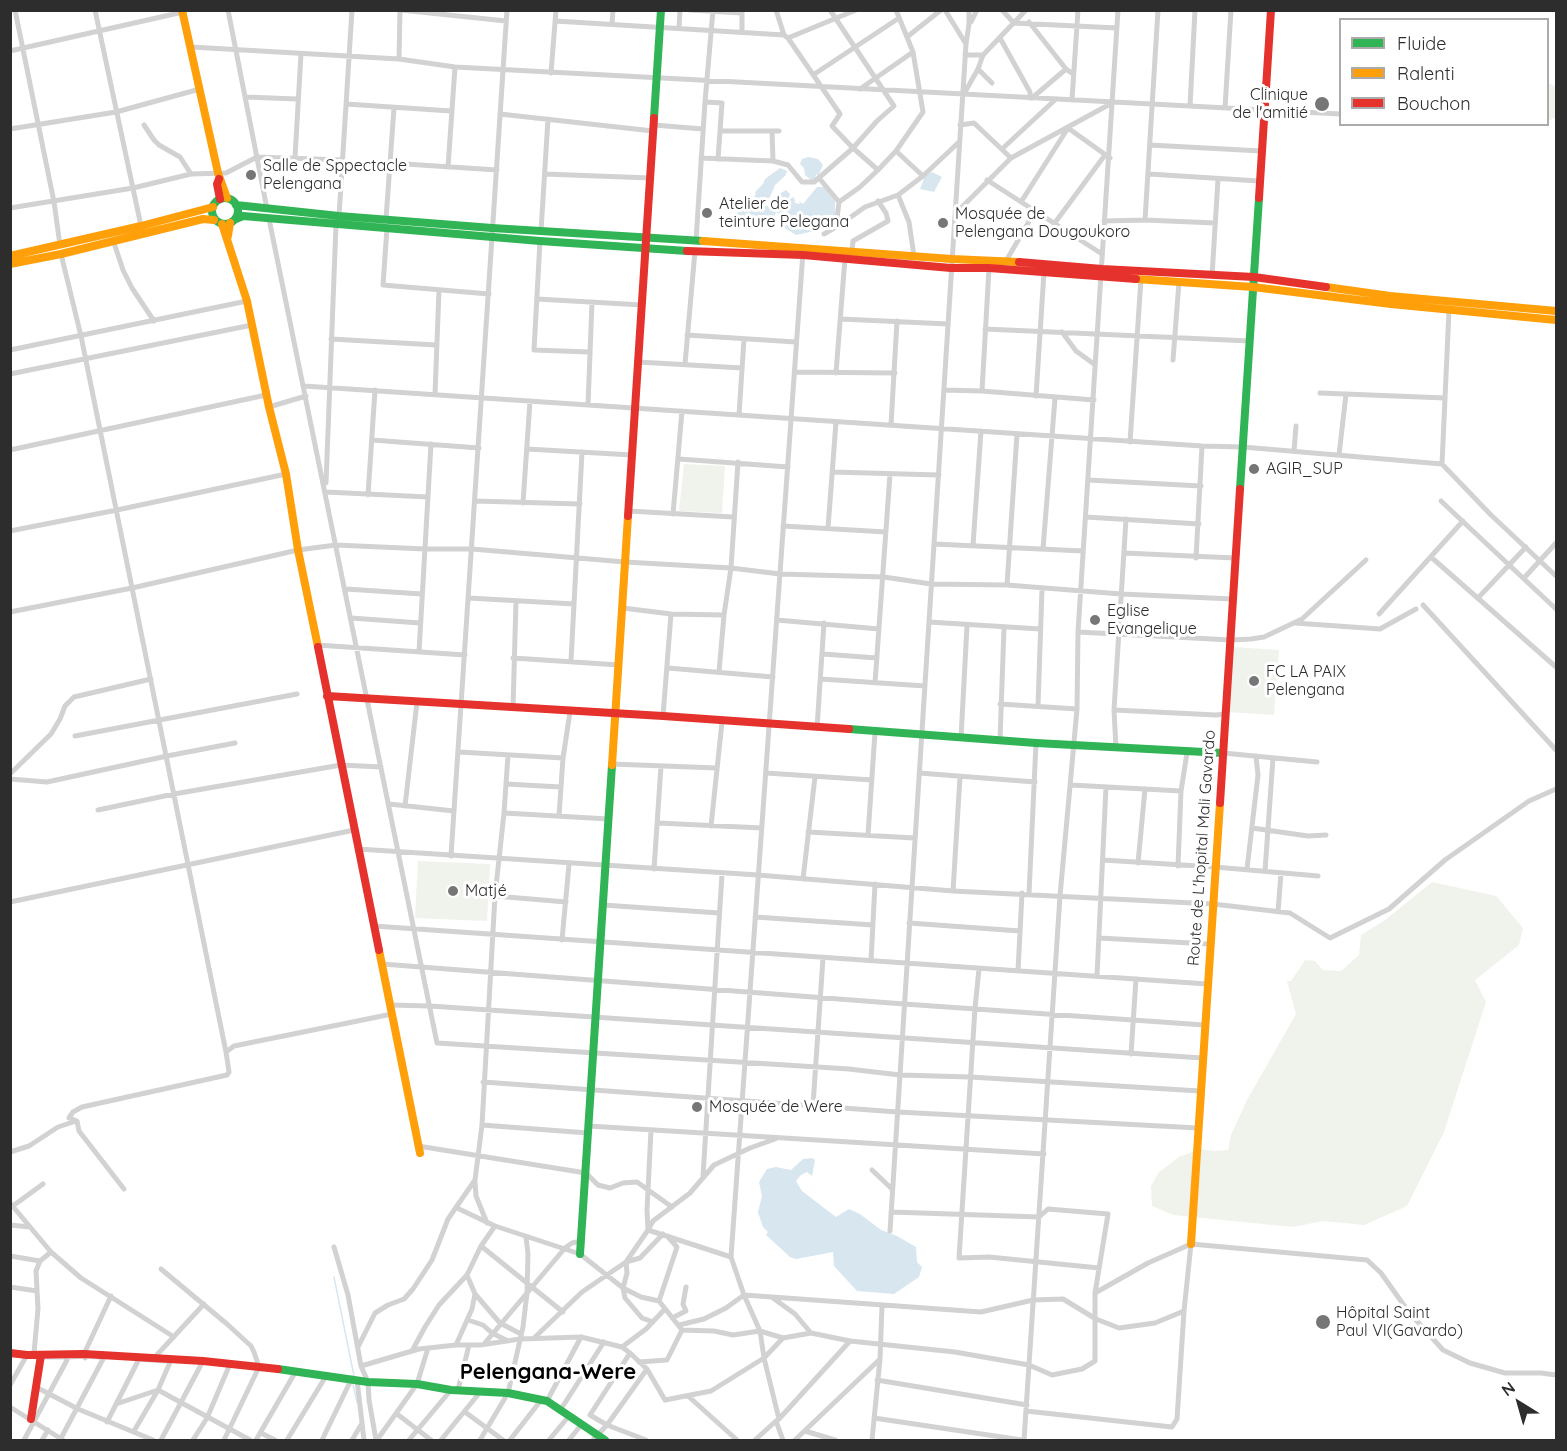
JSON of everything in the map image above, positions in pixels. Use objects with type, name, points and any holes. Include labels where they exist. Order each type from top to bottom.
[{"type":"main road","points":[[580,1254],[661,10]]},
{"type":"main road","name":"Route de L'hopital Mali Gavardo","points":[[1191,1244],[1271,10]]},
{"type":"main road","points":[[183,11],[224,199],[236,205],[268,214]]},
{"type":"main road","points":[[10,256],[213,207],[224,199]]},
{"type":"main road","points":[[226,221],[238,214],[236,205]]},
{"type":"main road","points":[[213,207],[226,221],[228,238],[247,301],[285,474],[298,550],[419,1149]]},
{"type":"main road","points":[[10,264],[61,254],[203,219],[226,221],[243,216],[268,214],[696,241],[951,268],[1254,277],[1390,296],[1557,311]]},
{"type":"main road","points":[[387,223],[492,237],[646,248],[695,251],[852,251],[1006,261],[1141,279],[1253,287],[1557,320]]},
{"type":"main road","points":[[327,696],[663,716],[722,722],[1187,753],[1223,753]]},
{"type":"main road","points":[[10,1353],[203,1361],[296,1371],[368,1382],[417,1384],[454,1390],[508,1393],[545,1400],[561,1409],[595,1438],[605,1440]]},
{"type":"main road","points":[[33,1420],[36,1386],[34,1354]]},
{"type":"street","points":[[15,10],[54,202],[60,245]]},
{"type":"street","points":[[95,10],[141,226]]},
{"type":"street","points":[[228,10],[437,1043],[745,1062],[900,1075],[1200,1091]]},
{"type":"street","points":[[326,494],[329,387],[352,10]]},
{"type":"street","points":[[399,59],[400,10],[456,13],[506,21]]},
{"type":"street","points":[[452,856],[507,10]]},
{"type":"street","points":[[551,73],[556,10]]},
{"type":"street","points":[[612,24],[613,10]]},
{"type":"street","points":[[679,28],[680,10]]},
{"type":"street","points":[[690,10],[742,12],[741,32]]},
{"type":"street","points":[[776,10],[786,36],[840,114],[832,126],[878,170]]},
{"type":"street","points":[[701,158],[773,161],[788,165],[802,182],[814,182],[853,148],[894,106],[830,10]]},
{"type":"street","points":[[555,21],[786,36],[856,10]]},
{"type":"street","points":[[839,202],[860,187],[896,151],[923,112],[913,52],[896,10]]},
{"type":"street","points":[[907,37],[943,10],[966,44]]},
{"type":"street","points":[[890,1231],[969,10]]},
{"type":"street","points":[[969,24],[977,10]]},
{"type":"street","points":[[1002,10],[1014,23]]},
{"type":"street","points":[[963,94],[978,69],[983,55],[1026,10]]},
{"type":"street","points":[[1072,100],[1078,10]]},
{"type":"street","points":[[874,1418],[1023,1440],[1060,896],[1077,709],[1078,632],[1094,400],[1094,364],[1099,334],[1107,156],[1114,102],[1118,10]]},
{"type":"street","points":[[1145,220],[1158,10]]},
{"type":"street","points":[[1190,106],[1194,10]]},
{"type":"street","points":[[1225,108],[1231,10]]},
{"type":"street","points":[[10,51],[183,11]]},
{"type":"street","points":[[696,241],[713,11]]},
{"type":"street","points":[[813,75],[899,18]]},
{"type":"street","points":[[1029,22],[1066,69],[1073,74]]},
{"type":"street","points":[[1014,23],[1077,24],[1117,28]]},
{"type":"street","points":[[1000,38],[1030,92],[1031,98]]},
{"type":"street","points":[[191,47],[399,59],[455,68],[1339,114]]},
{"type":"street","points":[[860,89],[913,52]]},
{"type":"street","points":[[295,157],[301,54]]},
{"type":"street","points":[[965,54],[983,55]]},
{"type":"street","points":[[448,167],[455,68]]},
{"type":"street","points":[[978,69],[992,83]]},
{"type":"street","points":[[1031,98],[1066,69]]},
{"type":"street","points":[[10,129],[116,112],[200,89]]},
{"type":"street","points":[[245,97],[297,99]]},
{"type":"street","points":[[1002,149],[1056,99]]},
{"type":"street","points":[[705,102],[722,103],[718,159]]},
{"type":"street","points":[[956,213],[1011,158],[1114,102]]},
{"type":"street","points":[[346,104],[451,111]]},
{"type":"street","points":[[394,108],[382,285],[489,294]]},
{"type":"street","points":[[500,114],[653,128],[703,129]]},
{"type":"street","points":[[541,231],[548,119]]},
{"type":"street","points":[[960,125],[974,123],[1011,158]]},
{"type":"street","points":[[144,125],[159,145],[180,157],[191,174]]},
{"type":"street","points":[[1068,128],[1107,156]]},
{"type":"street","points":[[1021,202],[1068,128]]},
{"type":"street","points":[[720,131],[779,131]]},
{"type":"street","points":[[771,131],[773,161]]},
{"type":"street","points":[[824,234],[865,207],[898,195],[923,176],[959,142]]},
{"type":"street","points":[[1150,145],[1261,151]]},
{"type":"street","points":[[896,151],[923,176]]},
{"type":"street","points":[[1054,224],[1107,156]]},
{"type":"street","points":[[10,208],[133,188],[191,174],[218,176],[257,157],[342,160]]},
{"type":"street","points":[[390,163],[496,170]]},
{"type":"street","points":[[545,174],[650,178]]},
{"type":"street","points":[[1149,174],[1259,181]]},
{"type":"street","points":[[819,178],[839,202],[836,227]]},
{"type":"street","points":[[1212,276],[1218,179]]},
{"type":"street","points":[[987,180],[1102,254]]},
{"type":"street","points":[[898,195],[909,222],[914,256]]},
{"type":"street","points":[[852,251],[853,242],[888,221],[878,201]]},
{"type":"street","points":[[1006,261],[1035,211]]},
{"type":"street","points":[[1104,220],[1215,223]]},
{"type":"street","points":[[113,240],[132,288],[154,321]]},
{"type":"street","points":[[540,241],[534,350],[590,352]]},
{"type":"street","points":[[685,364],[695,251]]},
{"type":"street","points":[[783,1440],[760,1331],[731,1257],[803,251]]},
{"type":"street","points":[[61,254],[101,432],[229,1072],[227,1075],[82,1107],[70,1115],[69,1118],[76,1121]]},
{"type":"street","points":[[836,373],[845,258]]},
{"type":"street","points":[[982,391],[989,268]]},
{"type":"street","points":[[1036,396],[1044,272]]},
{"type":"street","points":[[1130,442],[1141,279]]},
{"type":"street","points":[[1173,360],[1179,282]]},
{"type":"street","points":[[435,394],[439,290]]},
{"type":"street","points":[[537,299],[642,304]]},
{"type":"street","points":[[10,350],[247,301]]},
{"type":"street","points":[[588,405],[592,302]]},
{"type":"street","points":[[1442,464],[1449,310]]},
{"type":"street","points":[[841,320],[948,324]]},
{"type":"street","points":[[891,425],[897,321]]},
{"type":"street","points":[[10,374],[252,325]]},
{"type":"street","points":[[985,328],[1250,341]]},
{"type":"street","points":[[1062,332],[1076,351],[1094,364]]},
{"type":"street","points":[[687,335],[796,342]]},
{"type":"street","points":[[332,339],[436,345]]},
{"type":"street","points":[[739,415],[744,339]]},
{"type":"street","points":[[638,362],[742,368]]},
{"type":"street","points":[[795,372],[895,374]]},
{"type":"street","points":[[304,386],[1130,442],[1243,447],[1442,464],[1491,515],[1557,576]]},
{"type":"street","points":[[368,495],[375,390]]},
{"type":"street","points":[[944,390],[1094,400]]},
{"type":"street","points":[[1320,393],[1445,398]]},
{"type":"street","points":[[1339,455],[1346,394]]},
{"type":"street","points":[[10,450],[266,395]]},
{"type":"street","points":[[269,407],[306,396]]},
{"type":"street","points":[[1044,549],[1055,398]]},
{"type":"street","points":[[523,503],[530,401]]},
{"type":"street","points":[[673,514],[682,411]]},
{"type":"street","points":[[828,528],[836,422]]},
{"type":"street","points":[[1294,451],[1296,426]]},
{"type":"street","points":[[973,545],[981,431]]},
{"type":"street","points":[[1007,585],[1017,434]]},
{"type":"street","points":[[372,440],[479,448]]},
{"type":"street","points":[[418,652],[431,444]]},
{"type":"street","points":[[1196,558],[1202,446]]},
{"type":"street","points":[[527,449],[632,455]]},
{"type":"street","points":[[571,661],[582,452]]},
{"type":"street","points":[[679,459],[788,467]]},
{"type":"street","points":[[719,672],[731,568],[738,462]]},
{"type":"street","points":[[832,472],[939,475]]},
{"type":"street","points":[[10,531],[285,474]]},
{"type":"street","points":[[875,683],[890,474]]},
{"type":"street","points":[[1088,480],[1201,486]]},
{"type":"street","points":[[326,494],[428,497]]},
{"type":"street","points":[[475,501],[580,504]]},
{"type":"street","points":[[1441,501],[1557,609]]},
{"type":"street","points":[[628,511],[734,517]]},
{"type":"street","points":[[1086,517],[1199,524]]},
{"type":"street","points":[[1116,748],[1114,710],[1126,519]]},
{"type":"street","points":[[1379,614],[1463,521]]},
{"type":"street","points":[[783,525],[886,532]]},
{"type":"street","points":[[1524,578],[1557,543]]},
{"type":"street","points":[[934,544],[1083,551]]},
{"type":"street","points":[[10,612],[132,588],[298,550],[336,545],[472,549],[731,568],[780,574],[884,577],[931,584],[1007,585],[1121,594],[1233,599]]},
{"type":"street","points":[[1478,598],[1526,547]]},
{"type":"street","points":[[1124,553],[1235,558]]},
{"type":"street","points":[[1431,557],[1557,667]]},
{"type":"street","points":[[1078,632],[1231,640],[1264,637],[1302,619],[1366,560]]},
{"type":"street","points":[[346,589],[422,594]]},
{"type":"street","points":[[1038,706],[1042,589]]},
{"type":"street","points":[[469,598],[574,604]]},
{"type":"street","points":[[513,708],[516,601]]},
{"type":"street","points":[[1423,606],[1557,750]]},
{"type":"street","points":[[623,608],[671,614],[724,615]]},
{"type":"street","points":[[1291,623],[1380,628],[1416,609]]},
{"type":"street","points":[[663,716],[671,614]]},
{"type":"street","points":[[351,618],[420,623]]},
{"type":"street","points":[[777,620],[879,629]]},
{"type":"street","points":[[929,622],[1040,629]]},
{"type":"street","points":[[817,728],[824,623]]},
{"type":"street","points":[[961,738],[967,626]]},
{"type":"street","points":[[1000,740],[1004,628]]},
{"type":"street","points":[[317,645],[465,655]]},
{"type":"street","points":[[823,654],[877,658]]},
{"type":"street","points":[[513,658],[619,665]]},
{"type":"street","points":[[668,668],[773,677]]},
{"type":"street","points":[[10,774],[51,734],[65,706],[74,697],[151,679]]},
{"type":"street","points":[[821,680],[925,686]]},
{"type":"street","points":[[75,736],[297,694]]},
{"type":"street","points":[[405,806],[417,702]]},
{"type":"street","points":[[1000,704],[1077,709]]},
{"type":"street","points":[[1114,710],[1225,714]]},
{"type":"street","points":[[559,816],[563,758],[570,712]]},
{"type":"street","points":[[711,826],[722,722]]},
{"type":"street","points":[[868,835],[875,732]]},
{"type":"street","points":[[10,779],[47,782],[235,743]]},
{"type":"street","points":[[1018,971],[1035,782],[1036,743]]},
{"type":"street","points":[[459,752],[563,758]]},
{"type":"street","points":[[1178,866],[1181,791],[1187,753]]},
{"type":"street","points":[[1223,753],[1317,762]]},
{"type":"street","points":[[487,1223],[476,1197],[475,1180],[482,1125],[492,935],[508,755]]},
{"type":"street","points":[[1247,869],[1258,775],[1256,756]]},
{"type":"street","points":[[1265,871],[1273,758]]},
{"type":"street","points":[[612,764],[717,768]]},
{"type":"street","points":[[98,810],[174,794],[341,765],[381,767]]},
{"type":"street","points":[[654,869],[661,766]]},
{"type":"street","points":[[766,773],[872,780]]},
{"type":"street","points":[[919,773],[1035,782]]},
{"type":"street","points":[[803,879],[814,777]]},
{"type":"street","points":[[953,891],[960,777]]},
{"type":"street","points":[[506,784],[561,787]]},
{"type":"street","points":[[1071,785],[1181,791]]},
{"type":"street","points":[[1097,976],[1106,787]]},
{"type":"street","points":[[1138,863],[1145,789]]},
{"type":"street","points":[[358,849],[499,860],[758,875],[953,891],[1213,904],[1294,915],[1330,938],[1389,909],[1445,860],[1529,801],[1557,789]]},
{"type":"street","points":[[389,804],[454,811]]},
{"type":"street","points":[[504,813],[609,819]]},
{"type":"street","points":[[658,823],[762,828]]},
{"type":"street","points":[[1252,828],[1308,836],[1326,835]]},
{"type":"street","points":[[10,902],[354,830]]},
{"type":"street","points":[[808,832],[914,838]]},
{"type":"street","points":[[1103,860],[1318,876]]},
{"type":"street","points":[[562,940],[569,864]]},
{"type":"street","points":[[1278,912],[1281,873]]},
{"type":"street","points":[[703,1176],[722,874]]},
{"type":"street","points":[[871,961],[875,884]]},
{"type":"street","points":[[495,896],[566,903]]},
{"type":"street","points":[[603,905],[719,913]]},
{"type":"street","points":[[755,917],[873,924]]},
{"type":"street","points":[[909,923],[1020,931]]},
{"type":"street","points":[[374,926],[1207,984]]},
{"type":"street","points":[[1099,938],[1209,944]]},
{"type":"street","points":[[813,1105],[823,958]]},
{"type":"street","points":[[382,964],[904,1004],[1204,1024]]},
{"type":"street","points":[[979,969],[972,1043],[959,1258],[989,1257],[1099,1268]]},
{"type":"street","points":[[1131,1054],[1136,979]]},
{"type":"street","points":[[390,1005],[1202,1058]]},
{"type":"street","points":[[226,1052],[234,1046],[392,1014]]},
{"type":"street","points":[[483,1082],[898,1112],[1198,1128]]},
{"type":"street","points":[[10,1152],[29,1146],[58,1127],[76,1121]]},
{"type":"street","points":[[76,1121],[78,1131],[124,1189]]},
{"type":"street","points":[[482,1125],[740,1134],[1044,1154]]},
{"type":"street","points":[[648,1230],[651,1130]]},
{"type":"street","points":[[653,1322],[642,1318],[633,1308],[625,1298],[623,1288],[627,1273],[626,1262],[653,1221],[690,1193],[714,1165],[779,1137]]},
{"type":"street","points":[[419,1149],[586,1173],[598,1185],[610,1188],[637,1182],[672,1207]]},
{"type":"street","points":[[872,1170],[893,1189]]},
{"type":"street","points":[[358,1347],[375,1312],[404,1299],[413,1289],[432,1260],[448,1219],[475,1180]]},
{"type":"street","points":[[43,1185],[11,1206],[51,1252],[81,1278],[174,1337]]},
{"type":"street","points":[[457,1208],[526,1238],[580,1254],[623,1288],[641,1297],[659,1301]]},
{"type":"street","points":[[665,1235],[677,1247],[659,1301],[680,1327],[733,1335],[760,1331],[783,1338],[811,1333],[879,1345],[955,1352],[1029,1365],[1052,1375],[1082,1369],[1095,1361],[1095,1293],[1108,1214],[1048,1209],[1039,1216],[891,1212]]},
{"type":"street","points":[[10,1226],[30,1227]]},
{"type":"street","points":[[412,1351],[424,1327],[439,1305],[466,1275],[481,1246],[495,1226]]},
{"type":"street","points":[[648,1230],[731,1257]]},
{"type":"street","points":[[533,1340],[582,1292],[626,1262],[640,1258],[665,1235]]},
{"type":"street","points":[[480,1440],[508,1393],[521,1337],[529,1286],[526,1238]]},
{"type":"street","points":[[529,1286],[565,1248],[581,1241]]},
{"type":"street","points":[[877,1380],[1026,1408],[1172,1427],[1177,1419],[1191,1244]]},
{"type":"street","points":[[1095,1293],[1156,1259],[1191,1244],[1367,1260],[1381,1273],[1408,1311],[1443,1350],[1470,1363],[1505,1373],[1557,1375]]},
{"type":"street","points":[[481,1246],[563,1312]]},
{"type":"street","points":[[334,1247],[348,1295],[361,1366],[368,1382],[377,1440]]},
{"type":"street","points":[[10,1385],[34,1354],[38,1309],[36,1271],[40,1261],[51,1252]]},
{"type":"street","points":[[10,1256],[40,1261]]},
{"type":"street","points":[[161,1269],[251,1346],[259,1367],[224,1440]]},
{"type":"street","points":[[466,1275],[475,1294],[501,1323],[521,1337],[533,1340],[581,1337],[622,1347],[647,1370],[665,1400],[711,1391],[764,1358],[783,1338]]},
{"type":"street","points":[[10,1287],[37,1291]]},
{"type":"street","points":[[672,1318],[686,1311],[683,1304],[686,1287]]},
{"type":"street","points":[[484,1344],[527,1293]]},
{"type":"street","points":[[456,1345],[468,1320],[475,1294]]},
{"type":"street","points":[[680,1327],[726,1308],[744,1295],[981,1312],[1034,1300],[1064,1299],[1096,1319],[1119,1328],[1155,1323],[1184,1311]]},
{"type":"street","points":[[85,1356],[111,1296]]},
{"type":"street","points":[[772,1297],[795,1314],[811,1333]]},
{"type":"street","points":[[153,1359],[204,1304]]},
{"type":"street","points":[[872,1440],[880,1359],[882,1306]]},
{"type":"street","points":[[622,1347],[646,1329],[664,1310]]},
{"type":"street","points":[[468,1320],[483,1325],[492,1334],[509,1341]]},
{"type":"street","points":[[639,1362],[667,1360],[680,1327]]},
{"type":"street","points":[[361,1366],[428,1348],[484,1344],[521,1337]]},
{"type":"street","points":[[510,1440],[545,1400],[581,1337]]},
{"type":"street","points":[[755,1440],[778,1420],[850,1341]]},
{"type":"street","points":[[561,1409],[604,1342]]},
{"type":"street","points":[[409,1440],[454,1390],[469,1345]]},
{"type":"street","points":[[377,1440],[417,1384],[428,1348]]},
{"type":"street","points":[[630,1353],[590,1415],[607,1425],[646,1440]]},
{"type":"street","points":[[24,1440],[67,1359],[64,1354]]},
{"type":"street","points":[[10,1407],[62,1440],[103,1359],[100,1356]]},
{"type":"street","points":[[107,1422],[138,1361],[135,1357]]},
{"type":"street","points":[[795,1440],[880,1359]]},
{"type":"street","points":[[134,1431],[158,1390],[171,1360]]},
{"type":"street","points":[[161,1440],[203,1361]]},
{"type":"street","points":[[193,1440],[207,1418],[230,1364]]},
{"type":"street","points":[[595,1438],[647,1370]]},
{"type":"street","points":[[256,1440],[296,1371]]},
{"type":"street","points":[[287,1440],[326,1376]]},
{"type":"street","points":[[354,1379],[364,1440]]},
{"type":"street","points":[[322,1440],[354,1379]]},
{"type":"street","points":[[36,1386],[78,1409],[153,1440]]},
{"type":"street","points":[[116,1404],[158,1390],[250,1440]]},
{"type":"street","points":[[441,1440],[481,1391]]},
{"type":"street","points":[[688,1396],[737,1440]]},
{"type":"street","points":[[465,1412],[503,1440]]},
{"type":"street","points":[[397,1414],[431,1440]]},
{"type":"street","points":[[549,1440],[569,1416]]},
{"type":"street","points":[[352,1440],[362,1424]]},
{"type":"street","points":[[569,1440],[581,1425]]},
{"type":"street","points":[[42,1440],[48,1430]]},
{"type":"street","points":[[805,1431],[835,1440]]},
{"type":"street","points":[[261,1433],[275,1440]]},
{"type":"shaded area","points":[[1549,84],[1556,87],[1556,117],[1549,120]]},
{"type":"shaded area","points":[[808,157],[818,159],[823,165],[818,176],[816,174],[815,179],[811,180],[805,175],[804,168],[800,164],[802,159]]},
{"type":"shaded area","points":[[780,168],[787,171],[785,176],[775,185],[770,197],[763,201],[764,206],[776,206],[774,197],[786,190],[790,194],[788,200],[794,197],[795,203],[800,204],[799,201],[803,204],[817,187],[824,187],[835,201],[835,222],[824,229],[796,235],[779,224],[782,222],[781,215],[776,212],[773,221],[768,226],[758,226],[755,220],[749,225],[732,221],[736,219],[739,206],[744,200],[753,198],[765,179]]},
{"type":"shaded area","points":[[932,172],[942,177],[934,192],[920,189],[925,176]]},
{"type":"shaded area","points":[[684,464],[725,466],[722,513],[679,511]]},
{"type":"shaded area","name":"FC LA PAIX Pelengana","points":[[1233,647],[1279,650],[1274,715],[1228,712]]},
{"type":"shaded area","name":"Matjé","points":[[418,861],[490,864],[487,921],[415,918]]},
{"type":"shaded area","points":[[1432,882],[1496,896],[1523,928],[1519,945],[1475,980],[1486,1002],[1444,1132],[1407,1206],[1364,1225],[1323,1221],[1293,1227],[1173,1215],[1152,1206],[1151,1186],[1159,1172],[1179,1157],[1200,1149],[1228,1150],[1231,1135],[1247,1100],[1296,1014],[1287,981],[1291,981],[1305,960],[1315,961],[1323,970],[1341,971],[1359,955],[1361,935],[1385,920]]},
{"type":"shaded area","points":[[803,1159],[815,1160],[812,1176],[807,1172],[796,1181],[802,1191],[836,1217],[849,1209],[860,1214],[881,1230],[916,1247],[917,1262],[922,1267],[919,1277],[894,1294],[857,1291],[834,1266],[833,1252],[796,1259],[790,1257],[766,1235],[768,1232],[763,1227],[758,1212],[762,1196],[759,1182],[767,1169],[776,1167],[791,1170]]},
{"type":"waterway","points":[[334,1277],[354,1376]]},
{"type":"waterway","points":[[69,1359],[82,1358]]},
{"type":"waterway","points":[[87,1358],[100,1359]]},
{"type":"waterway","points":[[43,1361],[44,1359],[64,1359]]},
{"type":"waterway","points":[[141,1361],[166,1363]]},
{"type":"waterway","points":[[353,1385],[357,1402]]},
{"type":"traffic: fast","points":[[654,118],[661,10]]},
{"type":"traffic: fast","points":[[225,198],[234,202],[238,211],[234,220],[225,224],[216,220],[212,211],[216,202],[225,198]]},
{"type":"traffic: fast","points":[[1240,489],[1259,198]]},
{"type":"traffic: fast","points":[[236,205],[492,228],[703,241]]},
{"type":"traffic: fast","points":[[236,219],[243,216],[687,251]]},
{"type":"traffic: fast","points":[[849,729],[1036,743],[1223,753]]},
{"type":"traffic: fast","points":[[580,1254],[612,765]]},
{"type":"traffic: fast","points":[[278,1369],[368,1382],[417,1384],[451,1390],[508,1393],[547,1401],[605,1440]]},
{"type":"traffic: slow","points":[[182,10],[218,173],[227,198]]},
{"type":"traffic: slow","points":[[10,256],[213,207]]},
{"type":"traffic: slow","points":[[10,264],[61,254],[203,219],[214,220]]},
{"type":"traffic: slow","points":[[228,236],[230,223]]},
{"type":"traffic: slow","points":[[222,224],[247,301],[269,407],[286,474],[298,550],[318,647]]},
{"type":"traffic: slow","points":[[703,241],[1019,262]]},
{"type":"traffic: slow","points":[[1136,279],[1253,287],[1391,304],[1556,320]]},
{"type":"traffic: slow","points":[[1326,287],[1390,296],[1556,311]]},
{"type":"traffic: slow","points":[[612,765],[628,516]]},
{"type":"traffic: slow","points":[[1191,1244],[1220,803]]},
{"type":"traffic: slow","points":[[379,950],[420,1153]]},
{"type":"traffic: jam","points":[[1259,198],[1271,10]]},
{"type":"traffic: jam","points":[[628,516],[654,118]]},
{"type":"traffic: jam","points":[[219,179],[217,184],[220,199]]},
{"type":"traffic: jam","points":[[687,251],[803,255],[951,268],[989,268],[1136,279]]},
{"type":"traffic: jam","points":[[1019,262],[1254,277],[1326,287]]},
{"type":"traffic: jam","points":[[1220,803],[1240,489]]},
{"type":"traffic: jam","points":[[318,647],[379,950]]},
{"type":"traffic: jam","points":[[327,696],[849,729]]},
{"type":"traffic: jam","points":[[10,1353],[84,1354],[203,1361],[278,1369]]},
{"type":"traffic: jam","points":[[31,1419],[41,1355]]},
{"type":"place","name":"Clinique de l'amitié","points":[[1322,104]]},
{"type":"place","name":"Salle de Sppectacle Pelengana","points":[[251,175]]},
{"type":"place","name":"Atelier de teinture Pelegana","points":[[707,213]]},
{"type":"place","name":"Mosquée de Pelengana Dougoukoro","points":[[943,223]]},
{"type":"place","name":"AGIR_SUP","points":[[1254,469]]},
{"type":"place","name":"Eglise Evangelique","points":[[1095,620]]},
{"type":"place","name":"FC LA PAIX Pelengana","points":[[1254,681]]},
{"type":"place","name":"Matjé","points":[[453,891]]},
{"type":"place","name":"Mosquée de Were","points":[[697,1107]]},
{"type":"place","name":"Hôpital Saint Paul VI(Gavardo)","points":[[1323,1322]]},
{"type":"district","name":"Pelengana-Were","points":[[548,1372]]}]
